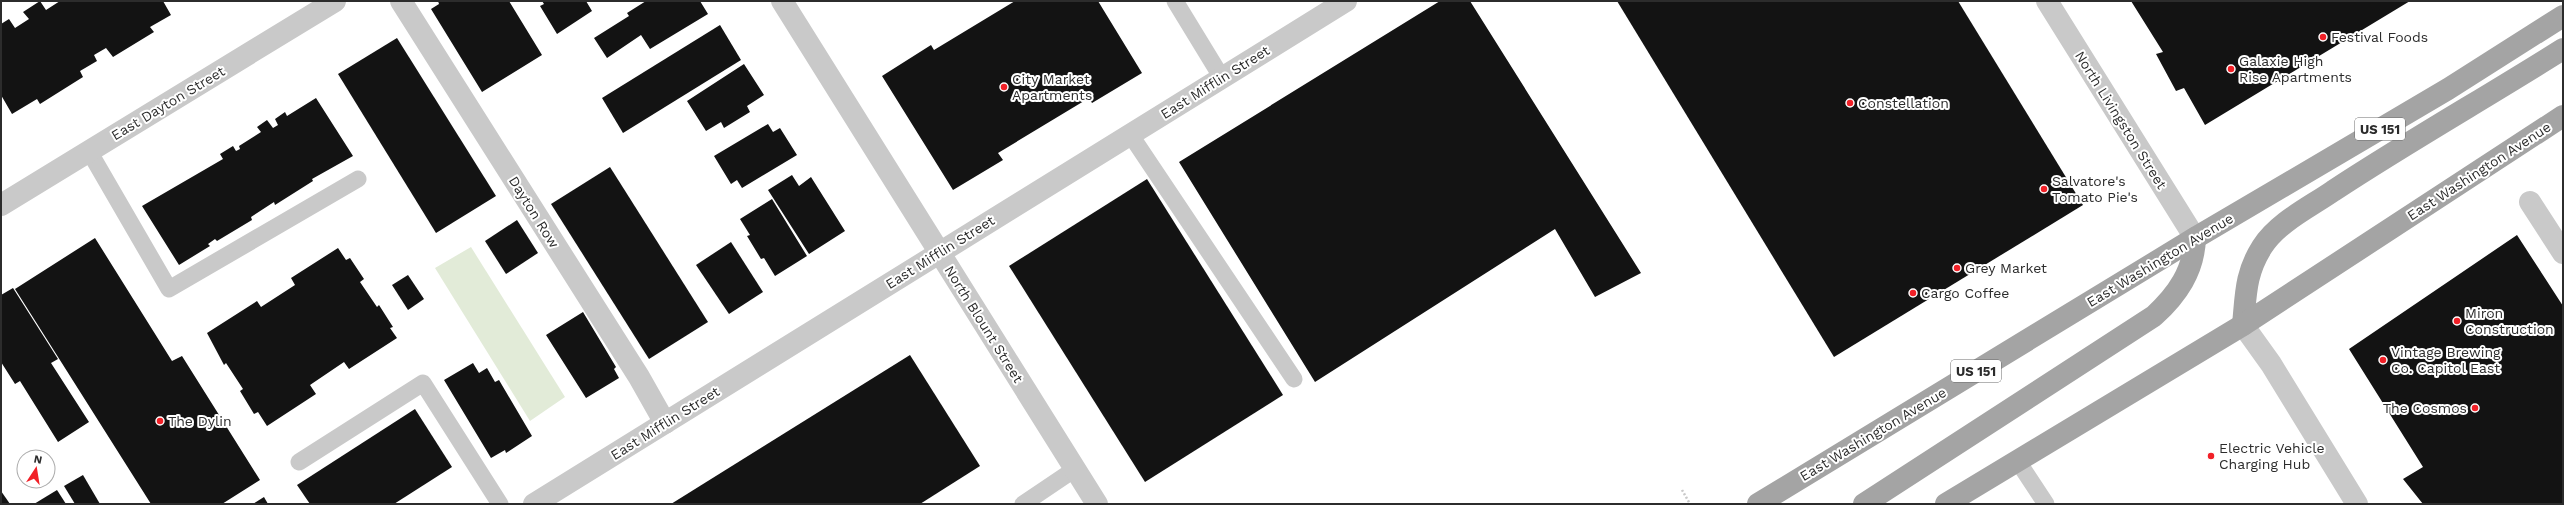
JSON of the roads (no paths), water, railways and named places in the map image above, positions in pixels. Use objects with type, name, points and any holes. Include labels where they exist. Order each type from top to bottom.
[{"type":"main road","name":"East Washington Avenue","points":[[1758,504],[2195,238],[2448,89],[2563,16]]},
{"type":"main road","points":[[2243,325],[2244,289],[2250,271],[2262,246],[2284,224],[2365,170],[2563,48]]},
{"type":"main road","name":"East Washington Avenue","points":[[1946,504],[2243,325],[2563,116]]},
{"type":"main road","points":[[1864,504],[2154,316],[2184,282],[2193,256],[2195,238]]},
{"type":"street","name":"East Dayton Street","points":[[1,205],[335,1]]},
{"type":"street","name":"Dayton Row","points":[[401,1],[638,377],[665,423]]},
{"type":"street","name":"North Blount Street","points":[[782,1],[1097,504]]},
{"type":"street","name":"East Mifflin Street","points":[[534,504],[1346,1]]},
{"type":"street","name":"North Livingston Street","points":[[2046,1],[2195,238]]},
{"type":"street","points":[[2530,202],[2563,253]]},
{"type":"street","points":[[2243,325],[2271,364],[2357,504]]},
{"type":"lane","points":[[1175,1],[1222,78]]},
{"type":"lane","points":[[1130,134],[1294,379]]},
{"type":"lane","points":[[89,151],[169,289],[358,179]]},
{"type":"lane","points":[[299,462],[423,382],[500,504]]},
{"type":"lane","points":[[2017,460],[2046,504]]},
{"type":"lane","points":[[1023,504],[1074,469]]},
{"type":"place","name":"Festival Foods","points":[[2323,37]]},
{"type":"place","name":"Galaxie High Rise Apartments","points":[[2231,69]]},
{"type":"place","name":"City Market Apartments","points":[[1004,87]]},
{"type":"place","name":"Constellation","points":[[1850,103]]},
{"type":"place","name":"Salvatore's Tomato Pie's","points":[[2044,189]]},
{"type":"place","name":"Grey Market","points":[[1957,268]]},
{"type":"place","name":"Cargo Coffee","points":[[1913,293]]},
{"type":"place","name":"Miron Construction","points":[[2457,321]]},
{"type":"place","name":"Vintage Brewing Co. Capitol East","points":[[2383,360]]},
{"type":"place","name":"The Cosmos","points":[[2475,408]]},
{"type":"place","name":"The Dylin","points":[[160,421]]},
{"type":"place","name":"Electric Vehicle Charging Hub","points":[[2211,456]]}]
